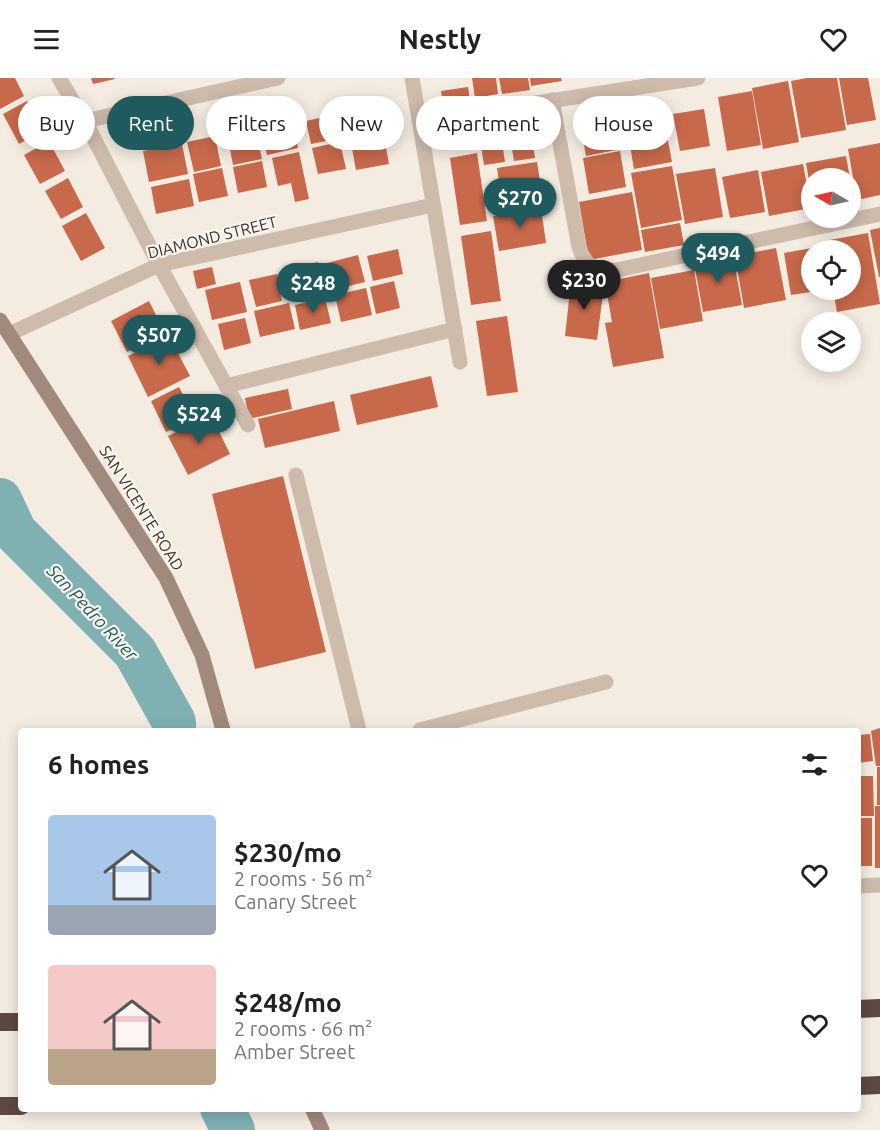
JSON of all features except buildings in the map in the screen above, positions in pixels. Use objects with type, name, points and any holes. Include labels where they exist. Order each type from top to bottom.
[{"type":"highway","points":[[861,1009],[880,1008]]},
{"type":"highway","points":[[0,1022],[18,1022]]},
{"type":"highway","points":[[861,1086],[880,1085]]},
{"type":"highway","points":[[0,1106],[18,1106]]},
{"type":"main road","name":"SAN VICENTE ROAD","points":[[0,320],[166,578],[202,655],[222,728]]},
{"type":"main road","points":[[314,1112],[322,1130]]},
{"type":"street","points":[[59,78],[70,96]]},
{"type":"street","points":[[95,119],[278,78]]},
{"type":"street","points":[[412,78],[460,362]]},
{"type":"street","points":[[561,99],[698,78]]},
{"type":"street","points":[[95,140],[159,265],[248,425]]},
{"type":"street","points":[[561,149],[583,260],[590,267],[602,271],[617,270],[880,214]]},
{"type":"street","name":"DIAMOND STREET","points":[[9,334],[159,265],[434,205]]},
{"type":"street","points":[[226,386],[455,329]]},
{"type":"street","points":[[296,475],[359,728]]},
{"type":"street","points":[[428,728],[606,682]]},
{"type":"street","points":[[861,886],[880,885]]},
{"type":"waterway","name":"San Pedro River","points":[[0,500],[15,532],[135,652],[174,722],[174,728]]},
{"type":"waterway","name":"San Pedro River","points":[[224,1112],[233,1130]]}]
